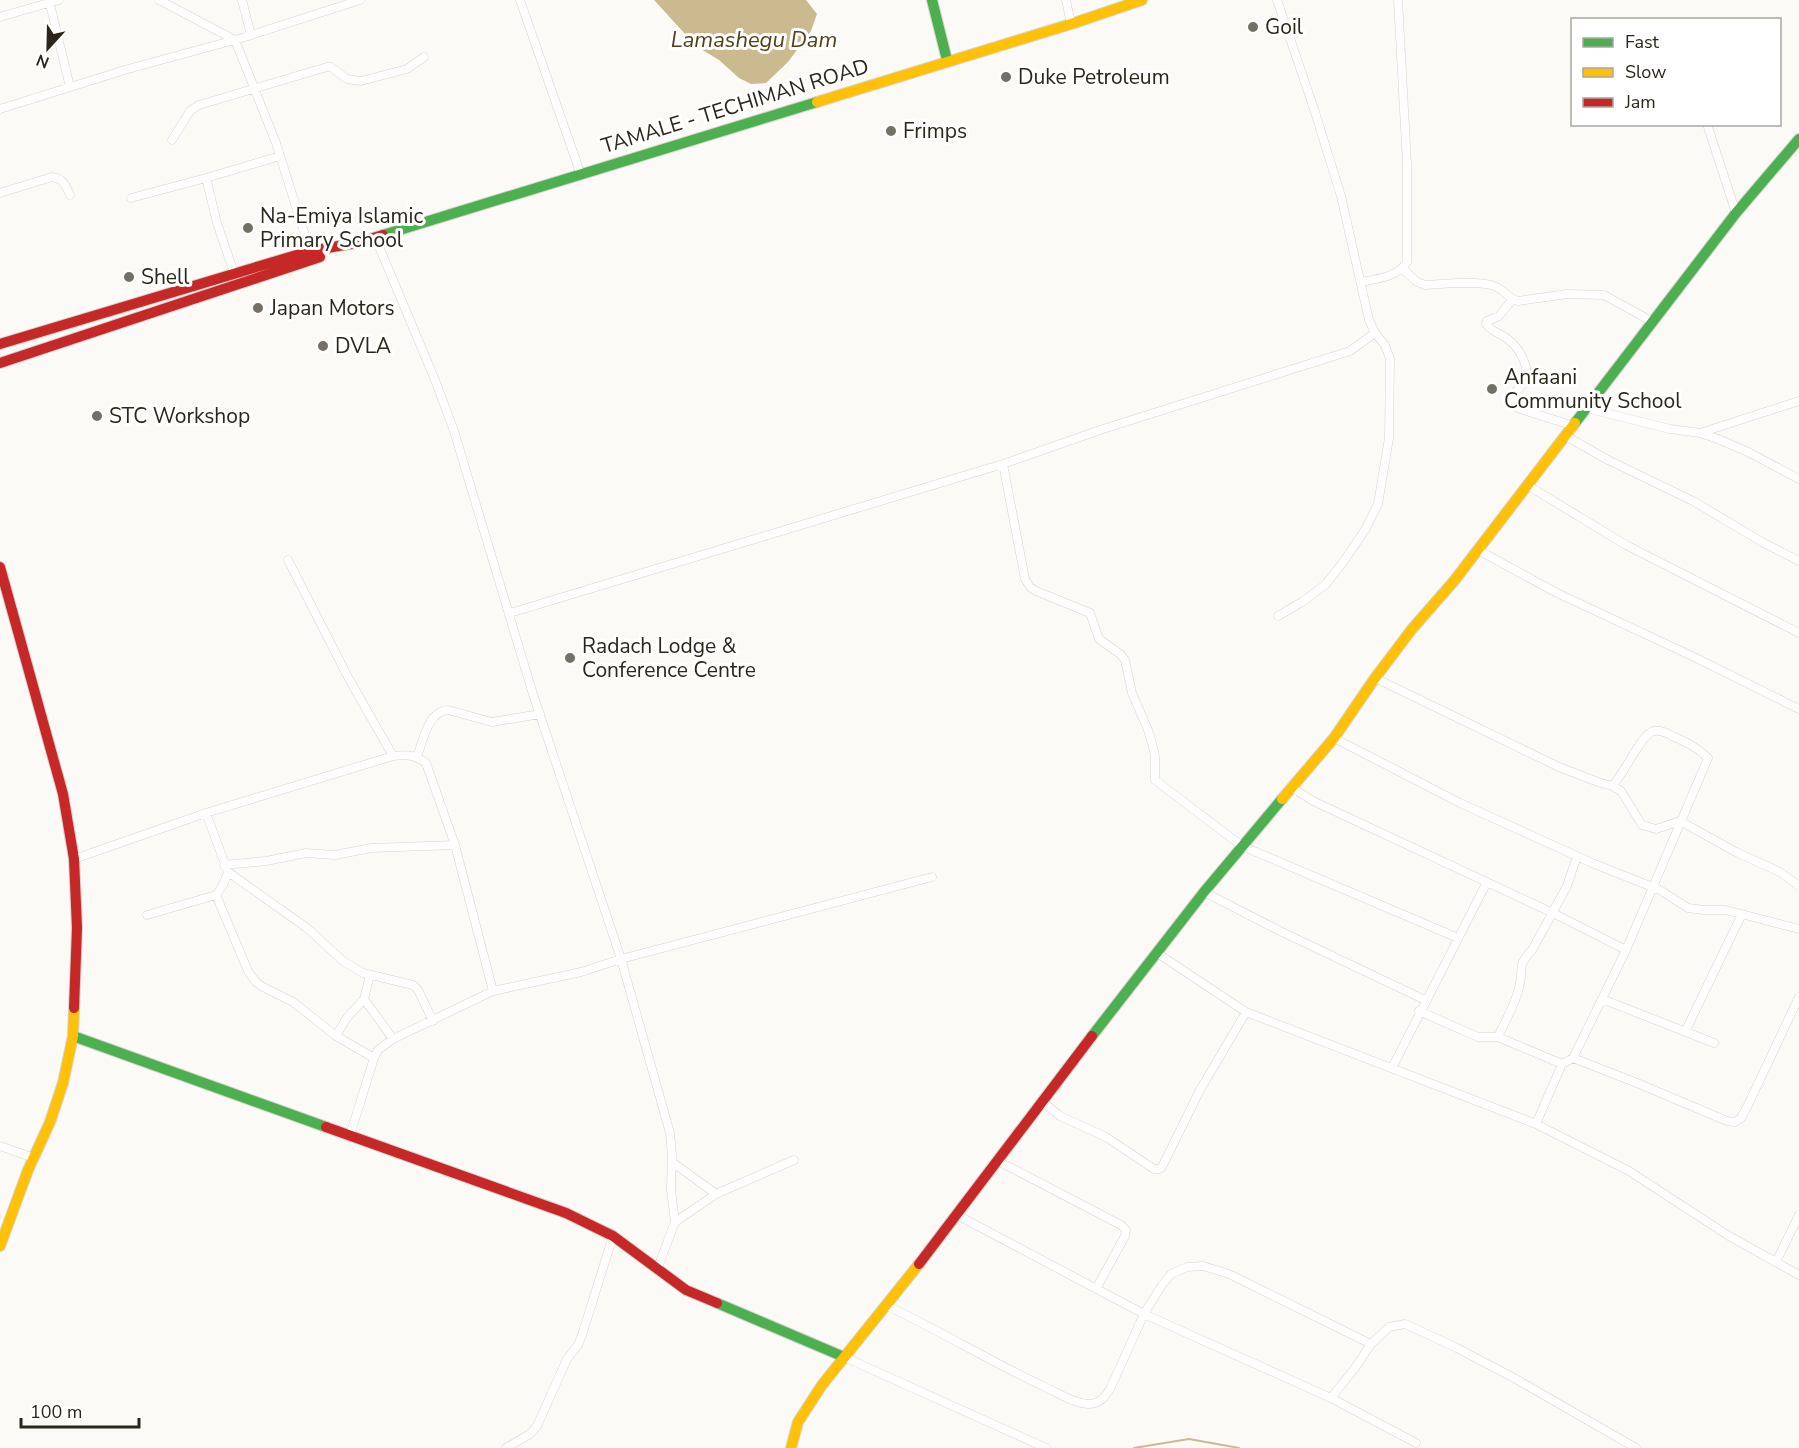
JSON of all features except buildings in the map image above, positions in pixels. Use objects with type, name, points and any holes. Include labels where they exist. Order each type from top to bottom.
[{"type":"main road","points":[[932,0],[947,60]]},
{"type":"main road","name":"TAMALE - TECHIMAN ROAD","points":[[339,247],[581,175],[1142,0]]},
{"type":"main road","points":[[791,1448],[798,1422],[807,1407],[957,1215],[1078,1053],[1204,892],[1334,738],[1412,629],[1454,581],[1737,213],[1799,139]]},
{"type":"main road","points":[[0,344],[310,251],[339,247]]},
{"type":"main road","points":[[0,363],[326,255],[339,247]]},
{"type":"main road","points":[[188,287],[191,301]]},
{"type":"main road","points":[[0,567],[63,794],[74,859],[77,928],[73,1036],[63,1083],[50,1122],[0,1246]]},
{"type":"main road","points":[[73,1036],[566,1213],[613,1236],[658,1267],[678,1285],[713,1303],[844,1357]]},
{"type":"street","points":[[0,17],[59,0]]},
{"type":"street","points":[[159,0],[236,40],[280,156],[310,251]]},
{"type":"street","points":[[242,0],[251,35]]},
{"type":"street","points":[[0,109],[236,40],[360,0]]},
{"type":"street","points":[[520,0],[581,175]]},
{"type":"street","points":[[1066,0],[1071,24]]},
{"type":"street","points":[[1277,0],[1316,112],[1341,196],[1369,320],[1375,333],[1385,345],[1390,359],[1389,438],[1378,504],[1359,539],[1324,585],[1302,602],[1278,616]]},
{"type":"street","points":[[1361,282],[1387,276],[1403,268],[1407,262],[1407,164],[1398,0]]},
{"type":"street","points":[[49,2],[70,87]]},
{"type":"street","points":[[172,140],[189,111],[194,107],[327,67],[331,67],[353,81],[371,80],[407,69],[423,57]]},
{"type":"street","points":[[1708,126],[1737,213]]},
{"type":"street","points":[[131,198],[280,156]]},
{"type":"street","points":[[0,193],[52,177],[61,180],[70,195]]},
{"type":"street","points":[[206,178],[217,223],[234,273]]},
{"type":"street","points":[[375,237],[454,431],[540,714],[621,959],[670,1133],[671,1190],[675,1222],[658,1267]]},
{"type":"street","points":[[1403,268],[1417,282],[1425,285],[1489,284],[1501,289],[1512,300],[1518,301],[1567,294],[1604,295],[1653,322]]},
{"type":"street","points":[[1512,300],[1502,313],[1487,321],[1486,324],[1518,348],[1522,357],[1527,380],[1514,391],[1513,405],[1574,426]]},
{"type":"street","points":[[510,613],[1003,464],[1169,408],[1350,351],[1375,333]]},
{"type":"street","points":[[1700,433],[1799,401]]},
{"type":"street","points":[[1586,408],[1670,429],[1700,433],[1748,452],[1799,479]]},
{"type":"street","points":[[1566,436],[1608,460],[1693,501],[1799,561]]},
{"type":"street","points":[[1003,464],[1025,579],[1030,587],[1090,613],[1099,639],[1125,660],[1132,693],[1150,736],[1155,756],[1155,780],[1242,846],[1458,938]]},
{"type":"street","points":[[1527,485],[1626,545],[1799,633]]},
{"type":"street","points":[[1478,550],[1557,593],[1799,709]]},
{"type":"street","points":[[288,560],[349,679],[393,756]]},
{"type":"street","points":[[1375,678],[1558,767],[1612,786],[1621,791],[1642,825],[1656,829],[1680,820]]},
{"type":"street","points":[[417,757],[433,717],[442,710],[492,722],[540,714]]},
{"type":"street","points":[[1536,1124],[1562,1064],[1573,1058],[1626,950],[1651,886],[1708,758],[1696,747],[1663,731],[1655,731],[1642,740],[1623,774],[1612,786]]},
{"type":"street","points":[[1334,738],[1460,803],[1577,856],[1651,886],[1688,908],[1726,910],[1799,929]]},
{"type":"street","points":[[74,859],[206,813],[393,756],[406,754],[417,757],[426,763],[455,845],[493,991]]},
{"type":"street","points":[[1291,787],[1313,801],[1626,950]]},
{"type":"street","points":[[147,915],[216,895],[223,885],[226,869],[206,813]]},
{"type":"street","points":[[1680,820],[1736,852],[1780,872],[1799,886]]},
{"type":"street","points":[[226,869],[306,854],[335,855],[371,848],[455,845]]},
{"type":"street","points":[[1498,1037],[1519,989],[1522,973],[1520,966],[1524,957],[1532,950],[1552,913],[1572,874],[1577,856]]},
{"type":"street","points":[[226,869],[307,928],[343,962],[370,975],[413,985],[418,990],[433,1021]]},
{"type":"street","points":[[350,1135],[378,1050],[393,1039],[493,991],[581,972],[621,959],[932,877]]},
{"type":"street","points":[[1392,1068],[1419,1011],[1487,882]]},
{"type":"street","points":[[1204,892],[1425,1000]]},
{"type":"street","points":[[216,895],[248,971],[255,981],[293,1002],[336,1036],[374,1058]]},
{"type":"street","points":[[1685,1032],[1742,914]]},
{"type":"street","points":[[1157,953],[1246,1012],[1536,1124],[1629,1171],[1729,1236],[1799,1275]]},
{"type":"street","points":[[336,1036],[346,1018],[363,999],[370,975]]},
{"type":"street","points":[[363,999],[393,1039]]},
{"type":"street","points":[[1602,999],[1714,1043]]},
{"type":"street","points":[[1573,1058],[1727,1121],[1735,1122],[1741,1118],[1748,1105],[1798,1002]]},
{"type":"street","points":[[1419,1011],[1478,1036],[1498,1037],[1562,1064]]},
{"type":"street","points":[[1043,1102],[1060,1116],[1106,1137],[1154,1169],[1159,1169],[1200,1090],[1246,1012]]},
{"type":"street","points":[[0,1146],[34,1158]]},
{"type":"street","points":[[675,1222],[716,1194],[794,1160]]},
{"type":"street","points":[[998,1161],[1121,1225],[1126,1230],[1125,1236],[1096,1289]]},
{"type":"street","points":[[672,1162],[716,1194]]},
{"type":"street","points":[[957,1215],[1144,1314],[1331,1398],[1416,1443]]},
{"type":"street","points":[[1776,1262],[1799,1215]]},
{"type":"street","points":[[506,1448],[530,1434],[541,1420],[567,1359],[578,1345],[582,1335],[613,1236]]},
{"type":"street","points":[[887,1306],[1009,1370],[1069,1398],[1088,1404],[1097,1403],[1110,1389],[1144,1314],[1162,1285],[1171,1274],[1187,1267],[1203,1266],[1229,1274],[1371,1344]]},
{"type":"street","points":[[1331,1398],[1371,1344],[1389,1327],[1401,1324],[1412,1326],[1514,1378],[1636,1448]]},
{"type":"street","points":[[844,1357],[1046,1448]]},
{"type":"water","name":"Lamashegu Dam","points":[[654,0],[806,0],[817,14],[811,31],[788,62],[766,83],[751,84],[739,78],[719,60],[696,46]]},
{"type":"waterway","points":[[1134,1448],[1189,1439],[1239,1448]]},
{"type":"traffic: fast","points":[[932,0],[947,60]]},
{"type":"traffic: fast","points":[[383,235],[817,102]]},
{"type":"traffic: fast","points":[[1575,423],[1736,213],[1799,139]]},
{"type":"traffic: fast","points":[[1092,1036],[1204,892],[1282,799]]},
{"type":"traffic: fast","points":[[73,1036],[326,1127]]},
{"type":"traffic: fast","points":[[717,1303],[844,1357]]},
{"type":"traffic: slow","points":[[817,102],[1142,0]]},
{"type":"traffic: slow","points":[[1282,799],[1334,738],[1412,629],[1454,581],[1575,423]]},
{"type":"traffic: slow","points":[[0,1246],[28,1170],[50,1122],[63,1083],[73,1036],[74,1008]]},
{"type":"traffic: slow","points":[[791,1448],[798,1422],[822,1385],[919,1264]]},
{"type":"traffic: jam","points":[[0,344],[310,251],[356,243],[383,235]]},
{"type":"traffic: jam","points":[[0,363],[320,257]]},
{"type":"traffic: jam","points":[[0,567],[63,794],[74,859],[77,928],[74,1008]]},
{"type":"traffic: jam","points":[[919,1264],[1092,1036]]},
{"type":"traffic: jam","points":[[326,1127],[566,1213],[613,1236],[686,1290],[717,1303]]},
{"type":"place","name":"Goil","points":[[1253,27]]},
{"type":"place","name":"Duke Petroleum","points":[[1006,77]]},
{"type":"place","name":"Frimps","points":[[891,131]]},
{"type":"place","name":"Na-Emiya Islamic Primary School","points":[[248,228]]},
{"type":"place","name":"Shell","points":[[129,277]]},
{"type":"place","name":"Japan Motors","points":[[258,308]]},
{"type":"place","name":"DVLA","points":[[323,346]]},
{"type":"place","name":"Anfaani Community School","points":[[1492,389]]},
{"type":"place","name":"STC Workshop","points":[[97,416]]},
{"type":"place","name":"Radach Lodge & Conference Centre","points":[[570,658]]}]
